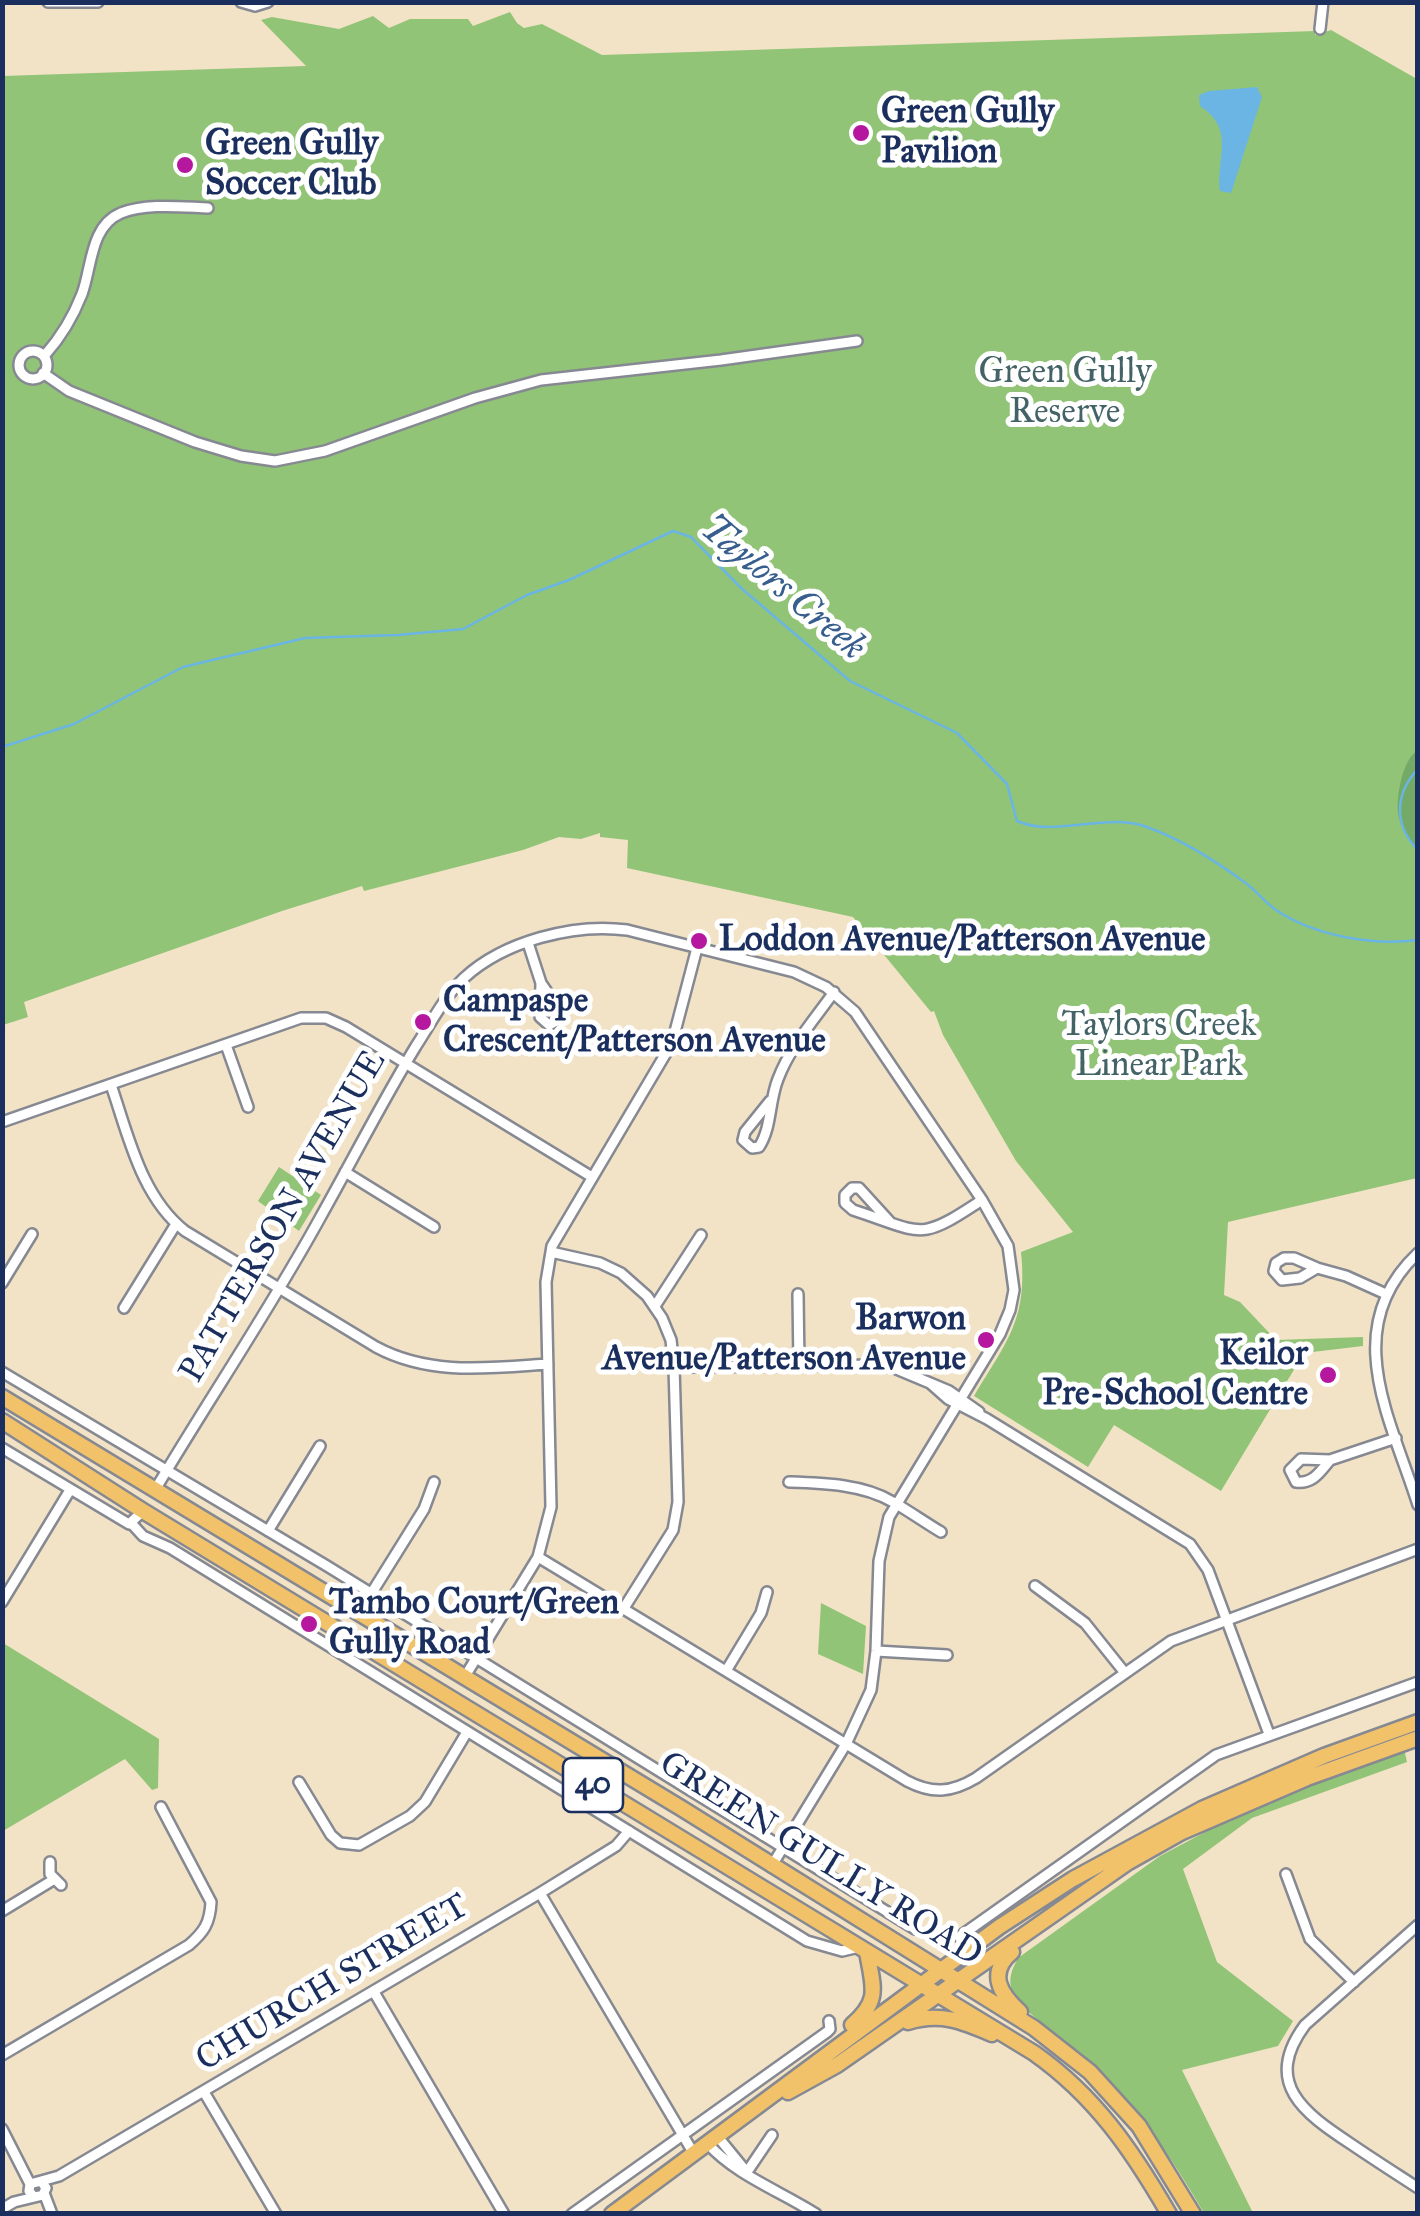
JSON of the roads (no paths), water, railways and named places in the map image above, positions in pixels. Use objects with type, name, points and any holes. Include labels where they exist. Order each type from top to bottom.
[{"type":"main road","name":"GREEN GULLY ROAD","points":[[2,1397],[681,1808],[1051,2040],[1090,2072],[1138,2126],[1193,2214]]},
{"type":"main road","name":"GREEN GULLY ROAD","points":[[2,1421],[143,1511],[1034,2053],[1062,2075],[1131,2148],[1170,2214]]},
{"type":"main road","points":[[143,1511],[155,1490]]},
{"type":"main road","points":[[452,1698],[464,1678]]},
{"type":"main road","points":[[753,2112],[892,2028],[1127,1863],[1216,1815],[1416,1733]]},
{"type":"main road","points":[[612,2214],[820,2058],[1057,1889],[1169,1825],[1288,1771],[1416,1733]]},
{"type":"main road","points":[[1051,2040],[1002,1994],[997,1978],[1000,1965],[1127,1863]]},
{"type":"main road","points":[[820,2058],[872,2002],[874,1989],[863,1950]]},
{"type":"main road","points":[[892,2028],[922,2018],[949,2017],[1034,2053]]},
{"type":"street","points":[[48,2],[98,2]]},
{"type":"street","points":[[242,2],[255,6],[268,2]]},
{"type":"street","points":[[1320,28],[1323,2]]},
{"type":"street","points":[[45,355],[70,320],[97,238],[110,220],[139,208],[208,208]]},
{"type":"street","points":[[43,373],[69,391],[196,442],[274,461],[325,451],[475,398],[541,380],[856,340]]},
{"type":"street","points":[[39,352],[48,362],[43,373],[28,380],[19,375],[17,368],[28,354],[39,352]]},
{"type":"street","points":[[4,368],[17,368]]},
{"type":"street","name":"PATTERSON AVENUE","points":[[155,1490],[278,1287],[406,1063],[442,1004],[463,979],[495,957],[528,943],[604,928],[627,930],[794,972],[834,992],[867,1026],[982,1200],[1008,1246],[1014,1290],[1006,1322],[896,1504],[882,1543],[870,1690],[846,1744],[771,1867]]},
{"type":"street","points":[[528,943],[541,983]]},
{"type":"street","points":[[464,1678],[538,1557],[552,1507],[546,1282],[551,1252],[672,1043],[697,948]]},
{"type":"street","points":[[770,1100],[744,1132],[743,1140],[752,1148],[759,1147],[764,1140],[770,1100],[785,1062],[834,992]]},
{"type":"street","points":[[2,1122],[301,1018],[318,1017],[346,1027],[592,1177]]},
{"type":"street","points":[[226,1045],[248,1106]]},
{"type":"street","points":[[111,1084],[150,1189],[176,1224],[403,1360],[441,1368],[548,1364]]},
{"type":"street","points":[[345,1172],[434,1227]]},
{"type":"street","points":[[890,1222],[862,1189],[848,1191],[845,1203],[853,1210],[907,1229],[929,1232],[982,1200]]},
{"type":"street","points":[[124,1308],[176,1224]]},
{"type":"street","points":[[2,1283],[32,1234]]},
{"type":"street","points":[[656,1306],[701,1235]]},
{"type":"street","points":[[551,1252],[610,1267],[631,1281],[656,1306],[671,1340],[676,1521],[624,1608]]},
{"type":"street","points":[[1418,1253],[1386,1294],[1376,1325],[1374,1353],[1378,1378],[1418,1505]]},
{"type":"street","points":[[1317,1268],[1386,1294]]},
{"type":"street","points":[[798,1294],[799,1366]]},
{"type":"street","points":[[674,1366],[887,1365],[931,1384],[1184,1540],[1204,1562],[1269,1734]]},
{"type":"street","points":[[2,1372],[268,1530],[915,1929]]},
{"type":"street","points":[[1330,1460],[1396,1438]]},
{"type":"street","points":[[268,1530],[320,1446]]},
{"type":"street","points":[[2,1448],[822,1947],[863,1950]]},
{"type":"street","points":[[371,1594],[424,1510],[434,1482]]},
{"type":"street","points":[[789,1482],[818,1482],[856,1489],[896,1504],[941,1532]]},
{"type":"street","points":[[2,1602],[70,1490]]},
{"type":"street","points":[[132,1524],[143,1511]]},
{"type":"street","points":[[538,1557],[918,1787],[935,1791],[953,1790],[976,1778],[1171,1642],[1418,1548]]},
{"type":"street","points":[[1035,1586],[1092,1630],[1125,1673]]},
{"type":"street","points":[[726,1671],[761,1613],[767,1592]]},
{"type":"street","points":[[876,1651],[947,1655]]},
{"type":"street","points":[[959,1937],[1216,1755],[1418,1682]]},
{"type":"street","points":[[440,1715],[452,1698]]},
{"type":"street","points":[[299,1782],[331,1835],[340,1843],[359,1845],[410,1816],[425,1802],[467,1732]]},
{"type":"street","points":[[2,2055],[204,1932],[211,1902],[160,1807]]},
{"type":"street","name":"CHURCH STREET","points":[[2,2209],[540,1894],[616,1846],[630,1832]]},
{"type":"street","points":[[2,1911],[57,1882],[50,1862]]},
{"type":"street","points":[[1286,1874],[1310,1939],[1354,1982]]},
{"type":"street","points":[[540,1894],[694,2154]]},
{"type":"street","points":[[1418,1926],[1305,2026],[1296,2038],[1287,2067],[1290,2088],[1313,2119],[1418,2188]]},
{"type":"street","points":[[374,1992],[504,2214]]},
{"type":"street","points":[[572,2214],[826,2032],[829,2022]]},
{"type":"street","points":[[204,2092],[276,2214]]},
{"type":"street","points":[[2,2130],[51,2212]]},
{"type":"street","points":[[747,2172],[772,2136]]},
{"type":"street","points":[[713,2140],[747,2172],[816,2214]]},
{"type":"water","points":[[1257,87],[1262,97],[1231,193],[1220,191],[1221,134],[1218,124],[1200,106],[1199,95]]},
{"type":"waterway","name":"Taylors Creek","points":[[2,747],[74,724],[183,667],[305,638],[463,629],[527,595],[569,580],[673,531],[691,537],[741,588],[850,681],[957,733],[1007,784],[1017,821],[1047,827],[1114,822],[1147,827],[1211,859],[1291,919],[1345,937],[1382,942],[1418,940]]},
{"type":"waterway","name":"Taylors Creek","points":[[1418,769],[1405,788],[1400,809],[1404,830],[1418,850]]},
{"type":"place","name":"Green Gully Pavilion","points":[[861,133]]},
{"type":"place","name":"Green Gully Soccer Club","points":[[185,165]]},
{"type":"place","name":"Loddon Avenue/Patterson Avenue","points":[[699,941]]},
{"type":"place","name":"Campaspe Crescent/Patterson Avenue","points":[[423,1022]]},
{"type":"place","name":"Barwon Avenue/Patterson Avenue","points":[[986,1340]]},
{"type":"place","name":"Keilor Pre-School Centre","points":[[1328,1375]]},
{"type":"place","name":"Tambo Court/Green Gully Road","points":[[309,1624]]},
{"type":"park label","name":"Green Gully Reserve","points":[[1065,393]]},
{"type":"park label","name":"Taylors Creek Linear Park","points":[[1159,1046]]}]
